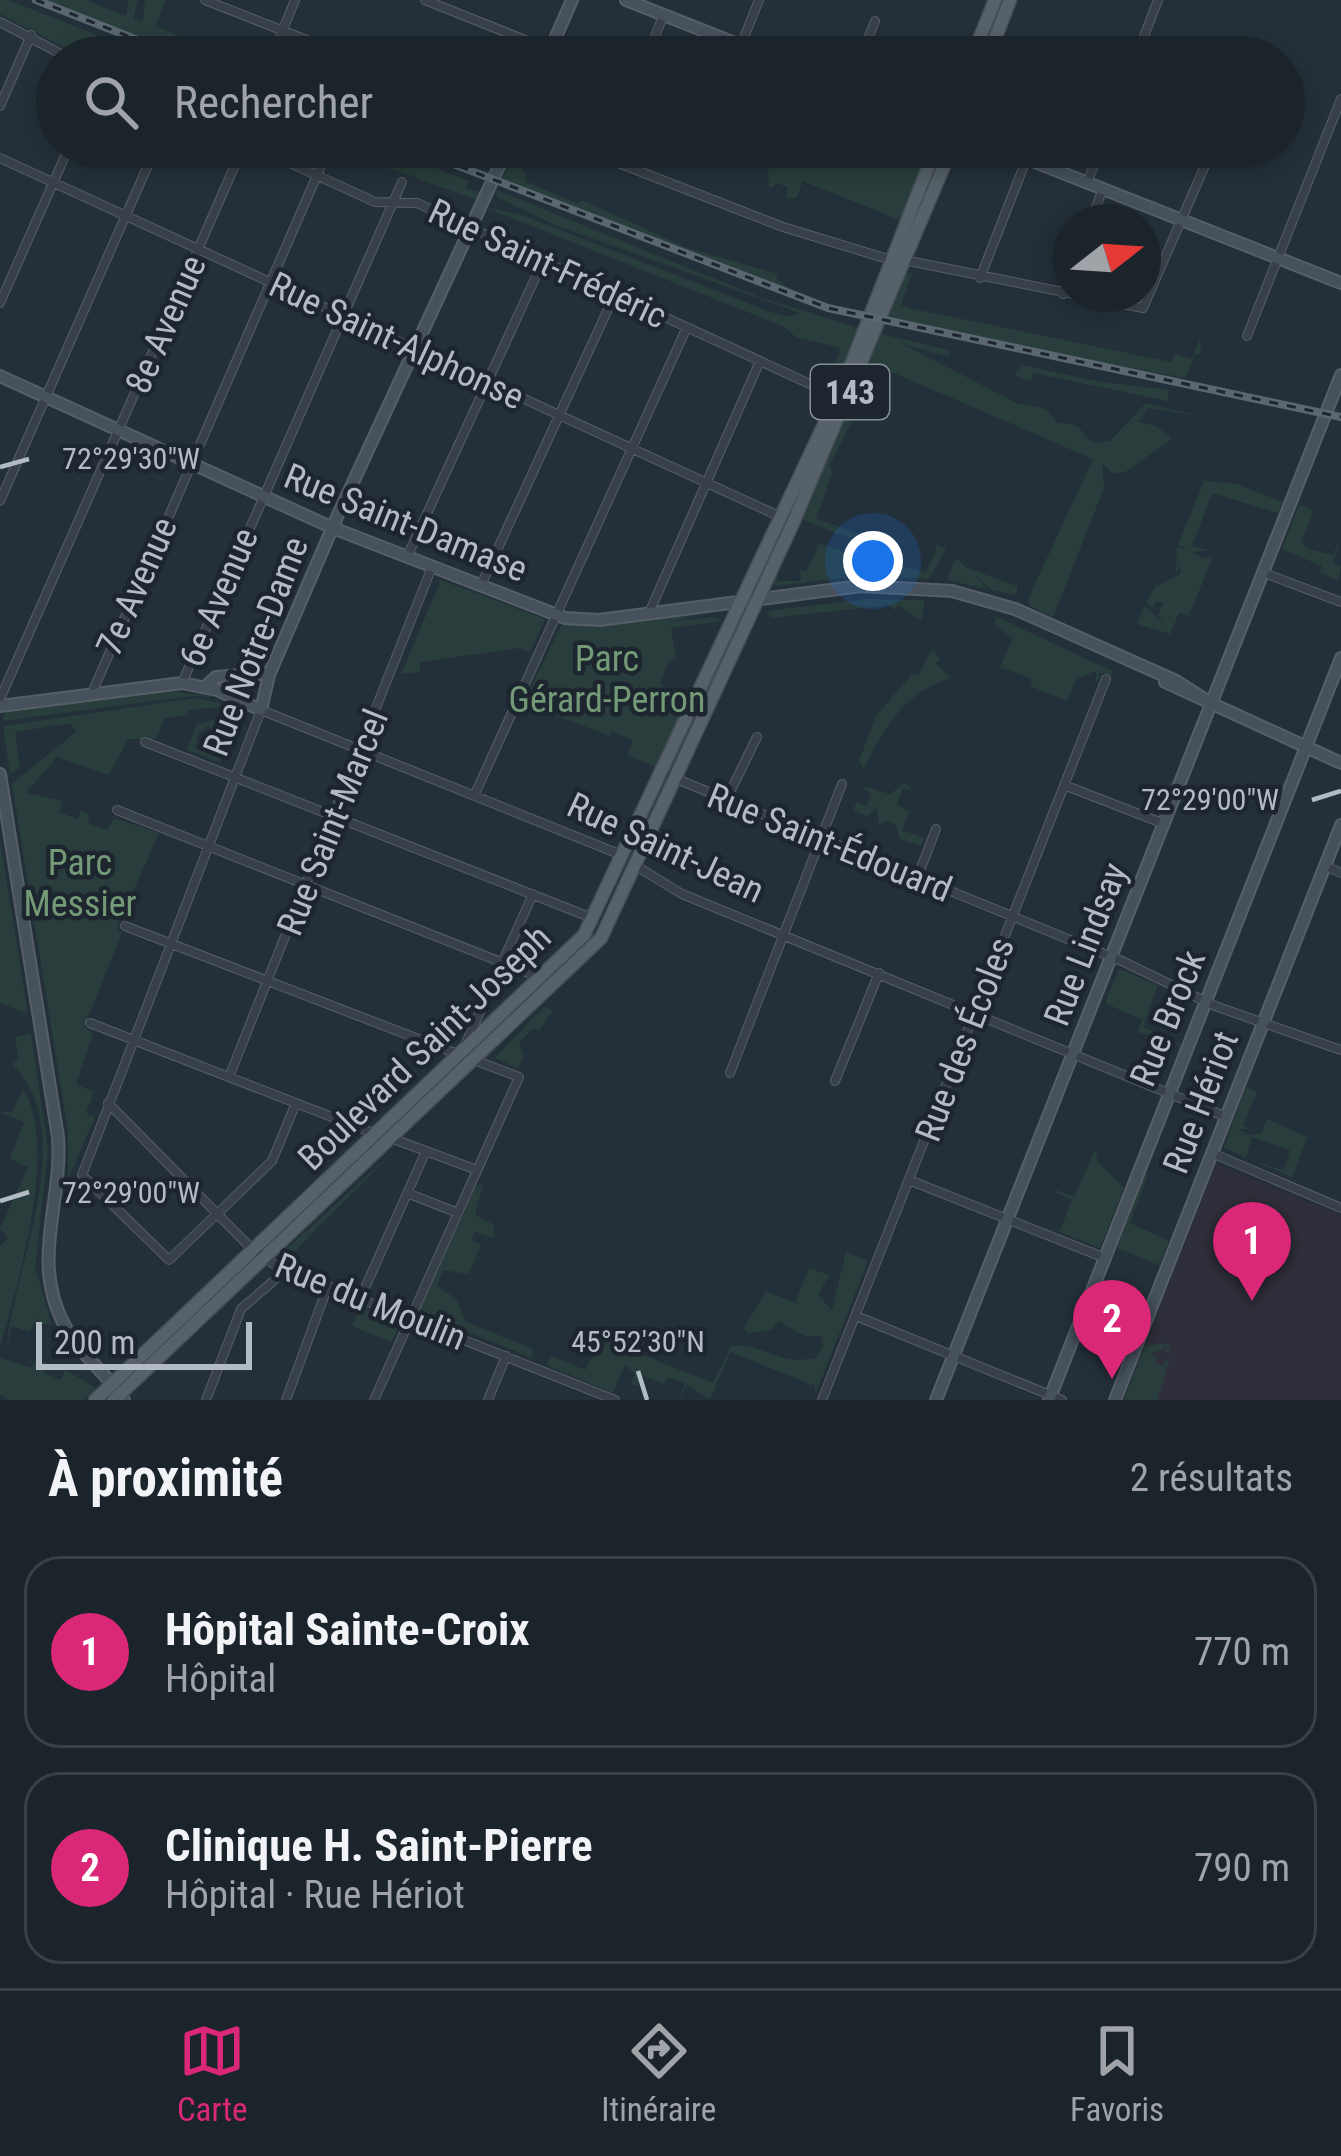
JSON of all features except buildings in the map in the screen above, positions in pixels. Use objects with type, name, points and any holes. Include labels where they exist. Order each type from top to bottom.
[{"type":"main road","points":[[996,36],[1010,0]]},
{"type":"main road","points":[[979,36],[990,2]]},
{"type":"main road","name":"Boulevard Saint-Joseph","points":[[260,1255],[393,1139],[597,944],[635,865],[693,706],[740,601],[787,520],[898,260],[929,168]]},
{"type":"main road","name":"Boulevard Saint-Joseph","points":[[95,1400],[118,1394],[377,1134],[542,979],[594,918],[757,598],[838,396],[942,168]]},
{"type":"street","points":[[205,0],[296,36]]},
{"type":"street","points":[[281,36],[295,0]]},
{"type":"street","points":[[425,0],[508,36]]},
{"type":"street","points":[[557,36],[572,0]]},
{"type":"street","points":[[626,0],[717,36]]},
{"type":"street","points":[[745,36],[759,0]]},
{"type":"street","points":[[1144,36],[1158,0]]},
{"type":"street","points":[[655,36],[663,16]]},
{"type":"street","points":[[869,36],[875,21]]},
{"type":"street","points":[[0,22],[36,38]]},
{"type":"street","points":[[0,106],[31,35]]},
{"type":"street","points":[[1247,336],[1341,99]]},
{"type":"street","name":"Rue Saint-Alphonse","points":[[0,158],[787,520]]},
{"type":"street","points":[[0,303],[59,168]]},
{"type":"street","points":[[0,501],[147,168]]},
{"type":"street","name":"8e Avenue","points":[[0,702],[234,168]]},
{"type":"street","name":"Rue Saint-Frédéric","points":[[301,168],[375,202],[417,202],[838,396]]},
{"type":"street","name":"7e Avenue","points":[[92,693],[319,168]]},
{"type":"street","name":"Rue Notre-Dame","points":[[218,1214],[171,1259],[161,1258],[82,1176],[236,778],[270,673],[498,168]]},
{"type":"street","points":[[631,168],[796,232],[898,260],[1053,292]]},
{"type":"street","points":[[980,278],[1023,168]]},
{"type":"street","points":[[1051,168],[1341,283]]},
{"type":"street","points":[[1087,183],[1093,168]]},
{"type":"street","points":[[1161,270],[1204,168]]},
{"type":"street","name":"6e Avenue","points":[[182,683],[402,182]]},
{"type":"street","points":[[1097,204],[1103,189]]},
{"type":"street","points":[[407,557],[543,261]]},
{"type":"street","points":[[481,585],[615,294]]},
{"type":"street","points":[[476,794],[687,327]]},
{"type":"street","points":[[649,613],[760,361]]},
{"type":"street","name":"Rue Lindsay","points":[[936,1400],[1341,375]]},
{"type":"street","name":"Rue Saint-Damase","points":[[0,376],[334,528],[555,615],[589,620],[874,585],[963,593],[1015,609],[1341,764]]},
{"type":"street","name":"Rue Saint-Marcel","points":[[229,1077],[432,567]]},
{"type":"street","points":[[1264,573],[1341,602]]},
{"type":"street","name":"Rue Brock","points":[[1054,1399],[1341,658]]},
{"type":"street","points":[[206,686],[216,677],[270,673]]},
{"type":"street","name":"Rue des Écoles","points":[[822,1400],[1106,679]]},
{"type":"street","name":"Rue Saint-Jean","points":[[0,702],[182,683],[206,686],[623,855],[682,894],[1224,1116]]},
{"type":"street","points":[[661,701],[668,696],[693,706]]},
{"type":"street","points":[[727,800],[757,737]]},
{"type":"street","points":[[145,742],[594,918]]},
{"type":"street","points":[[0,774],[58,1129],[59,1171],[46,1242],[48,1280],[70,1334],[118,1394]]},
{"type":"street","name":"Rue Saint-Édouard","points":[[669,776],[1206,1000],[1341,1050]]},
{"type":"street","points":[[730,1073],[842,784]]},
{"type":"street","points":[[1064,784],[1162,823]]},
{"type":"street","points":[[117,810],[505,960],[542,979]]},
{"type":"street","name":"Rue Hériot","points":[[1115,1400],[1341,825]]},
{"type":"street","points":[[917,878],[936,829]]},
{"type":"street","points":[[1325,866],[1341,873]]},
{"type":"street","points":[[461,1055],[533,894]]},
{"type":"street","points":[[125,926],[519,1077],[374,1400]]},
{"type":"street","points":[[836,1082],[878,973]]},
{"type":"street","points":[[90,1023],[477,1170]]},
{"type":"street","name":"Rue du Moulin","points":[[108,1103],[260,1255],[286,1270],[615,1400]]},
{"type":"street","points":[[218,1214],[275,1157],[296,1103]]},
{"type":"street","points":[[360,1299],[426,1150]]},
{"type":"street","points":[[1210,1152],[1341,1208]]},
{"type":"street","points":[[909,1180],[1105,1258]]},
{"type":"street","points":[[407,1193],[458,1213]]},
{"type":"street","points":[[206,1400],[241,1309],[286,1270]]},
{"type":"street","points":[[286,1400],[328,1286]]},
{"type":"street","points":[[856,1316],[1054,1399]]},
{"type":"street","points":[[488,1400],[506,1356]]},
{"type":"shaded area","points":[[1216,1164],[1341,1215],[1341,1400],[1124,1400]]},
{"type":"green space","points":[[0,0],[8,0],[100,36],[42,36],[0,14]]},
{"type":"green space","points":[[43,0],[86,0],[126,16],[129,0],[138,0],[133,18],[143,22],[145,0],[165,0],[156,26],[180,36],[134,36]]},
{"type":"green space","points":[[389,168],[436,168],[470,181],[465,188],[480,192],[477,200]]},
{"type":"green space","points":[[508,168],[521,168],[526,182],[576,203],[584,201],[687,248],[778,274],[776,279],[805,298],[500,182]]},
{"type":"green space","points":[[768,168],[921,168],[902,221],[803,181],[796,198],[787,199],[787,187],[777,183],[769,189]]},
{"type":"green space","points":[[496,190],[762,298],[859,328],[838,382],[823,380],[830,377],[841,348],[796,337],[783,326],[487,208],[519,214],[768,311],[787,317],[800,313],[558,226],[498,198]]},
{"type":"green space","points":[[912,273],[901,305],[913,309],[1171,362],[1175,354],[1192,359],[1200,339],[1201,354],[1196,354],[1185,378],[886,321],[903,276]]},
{"type":"green space","points":[[881,334],[949,350],[949,357],[900,343],[1017,403],[1046,409],[1057,423],[1076,425],[1093,443],[1110,441],[1146,403],[1198,416],[1148,408],[1138,422],[1156,426],[1172,439],[1125,472],[1112,473],[1102,463],[1104,488],[1053,617],[1030,606],[1028,599],[1093,459],[880,367],[829,466],[833,471],[816,519],[860,534],[848,538],[802,519]]},
{"type":"green space","points":[[1018,364],[1095,381],[1169,390],[1168,401],[1033,373],[1031,381],[1014,375],[1021,368]]},
{"type":"green space","points":[[1204,481],[1236,484],[1283,502],[1278,513],[1212,493],[1192,546],[1208,550],[1192,552],[1178,545]]},
{"type":"green space","points":[[1299,505],[1314,511],[1301,542],[1308,549],[1333,555],[1341,536],[1333,563],[1341,566],[1338,581],[1320,572],[1322,566],[1282,549]]},
{"type":"green space","points":[[873,536],[879,540],[874,539],[868,553],[871,562],[889,570],[893,565],[926,572],[937,548],[933,543],[946,549],[929,579],[860,576],[776,586],[773,583],[776,574],[779,581],[801,581],[800,570],[806,572],[819,544],[851,553]]},
{"type":"green space","points":[[1177,547],[1205,559],[1213,556],[1189,616],[1179,613],[1170,634],[1137,624],[1144,605],[1166,626],[1158,616],[1163,603],[1156,601],[1152,609],[1146,602],[1155,587],[1181,574],[1178,561],[1178,571],[1170,575],[1176,571]]},
{"type":"green space","points":[[956,558],[967,568],[1017,586],[1017,595],[991,590],[975,575],[987,589],[947,580]]},
{"type":"green space","points":[[441,580],[545,619],[530,652],[520,648],[420,662],[420,672],[401,674]]},
{"type":"green space","points":[[866,599],[925,600],[921,620],[898,605],[895,610],[889,605],[771,618],[767,611]]},
{"type":"green space","name":"Parc Gérard-Perron","points":[[694,617],[671,622],[713,617],[723,621],[671,628],[676,660],[669,660],[660,684],[669,692],[659,699],[683,708],[656,767],[627,755],[633,741],[523,703],[562,624],[598,627]]},
{"type":"green space","points":[[997,617],[1113,675],[1100,673],[1096,684],[1096,671],[1077,678],[1067,701],[1030,686],[1032,679],[1000,667],[1013,639],[994,623]]},
{"type":"green space","points":[[933,648],[940,660],[936,663],[950,678],[908,702],[864,769],[859,761],[876,716],[912,674],[918,675]]},
{"type":"green space","points":[[162,690],[219,697],[192,696],[2,721],[6,712]]},
{"type":"green space","name":"Parc Messier","points":[[196,698],[236,707],[224,712],[218,707],[189,710],[186,715],[165,718],[156,739],[128,739],[109,775],[57,757],[26,793],[63,801],[59,812],[77,819],[81,811],[90,815],[87,823],[107,830],[114,818],[159,833],[119,923],[117,930],[122,933],[84,1027],[93,1033],[76,1084],[94,1092],[86,1113],[95,1117],[68,1179],[68,1131],[12,784],[76,732],[71,723],[15,732],[20,768],[10,773],[3,726]]},
{"type":"green space","points":[[222,719],[214,744],[209,725],[198,734],[195,748],[217,757],[222,750],[220,763],[187,750],[197,724]]},
{"type":"green space","points":[[905,783],[912,790],[903,788],[897,805],[909,811],[902,830],[924,838],[921,846],[900,839],[896,825],[885,821],[879,825],[877,806],[867,816],[853,810],[857,802],[867,806],[871,794],[862,786],[890,794]]},
{"type":"green space","points":[[0,840],[28,1014],[0,1003]]},
{"type":"green space","points":[[1119,969],[1158,985],[1143,1027],[1181,1044],[1178,1052],[1178,1044],[1138,1032],[1142,1020],[1105,1003]]},
{"type":"green space","points":[[544,1007],[553,1010],[539,1031],[534,1028],[519,1042],[524,1056],[518,1068],[495,1058]]},
{"type":"green space","points":[[31,1033],[48,1149],[35,1267],[52,1325],[38,1323],[39,1317],[29,1332],[12,1326],[7,1345],[43,1162],[41,1126],[32,1093],[12,1064],[19,1059],[15,1037]]},
{"type":"green space","points":[[1246,1087],[1257,1092],[1243,1125],[1250,1129],[1236,1129],[1248,1135],[1261,1133],[1267,1119],[1308,1137],[1297,1164],[1292,1163],[1297,1166],[1292,1177],[1256,1162],[1284,1170],[1290,1150],[1252,1137],[1246,1158],[1224,1147]]},
{"type":"green space","points":[[23,1089],[33,1114],[36,1179],[25,1253],[0,1347],[0,1246],[8,1238],[0,1229],[28,1167],[10,1159],[24,1122],[0,1112],[12,1112]]},
{"type":"green space","points":[[1096,1148],[1097,1162],[1124,1188],[1100,1248],[1054,1230],[1060,1230],[1072,1200],[1056,1190],[1074,1197]]},
{"type":"green space","points":[[396,1149],[285,1261],[282,1260],[282,1253]]},
{"type":"green space","points":[[1145,1173],[1130,1223],[1169,1241],[1159,1265],[1117,1248]]},
{"type":"green space","points":[[483,1185],[475,1215],[494,1225],[494,1238],[475,1232],[471,1240],[481,1245],[469,1274],[443,1270],[437,1286],[456,1299],[466,1322],[533,1349],[532,1358],[419,1312],[476,1186]]},
{"type":"green space","points":[[846,1252],[868,1261],[815,1395],[815,1386],[730,1352],[710,1400],[687,1385],[679,1400],[685,1383],[668,1377],[664,1384],[644,1376],[637,1386],[631,1383],[635,1373],[625,1365],[613,1393],[547,1365],[551,1356],[585,1370],[598,1347],[590,1337],[607,1325],[645,1356],[713,1383],[731,1346],[790,1359],[816,1358],[823,1345],[821,1336],[805,1336],[778,1321],[773,1329],[748,1334],[744,1328],[766,1291],[795,1303],[809,1268],[829,1275],[818,1295],[832,1310]]},
{"type":"green space","points":[[360,1307],[401,1322],[391,1342],[352,1326]]},
{"type":"green space","points":[[1168,1343],[1171,1352],[1164,1352],[1167,1347],[1151,1354],[1156,1356],[1155,1368],[1157,1363],[1167,1368],[1157,1400],[1124,1400],[1145,1346]]},
{"type":"green space","points":[[0,1358],[31,1368],[37,1360],[47,1363],[44,1373],[61,1380],[65,1370],[96,1388],[84,1400],[8,1400],[0,1394]]},
{"type":"railway","points":[[36,0],[128,36]]},
{"type":"railway","points":[[464,168],[828,308],[1341,417]]},
{"type":"place","name":"Hôpital Sainte-Croix","points":[[1252,1301]]},
{"type":"place","name":"Clinique H. Saint-Pierre","points":[[1112,1379]]}]
